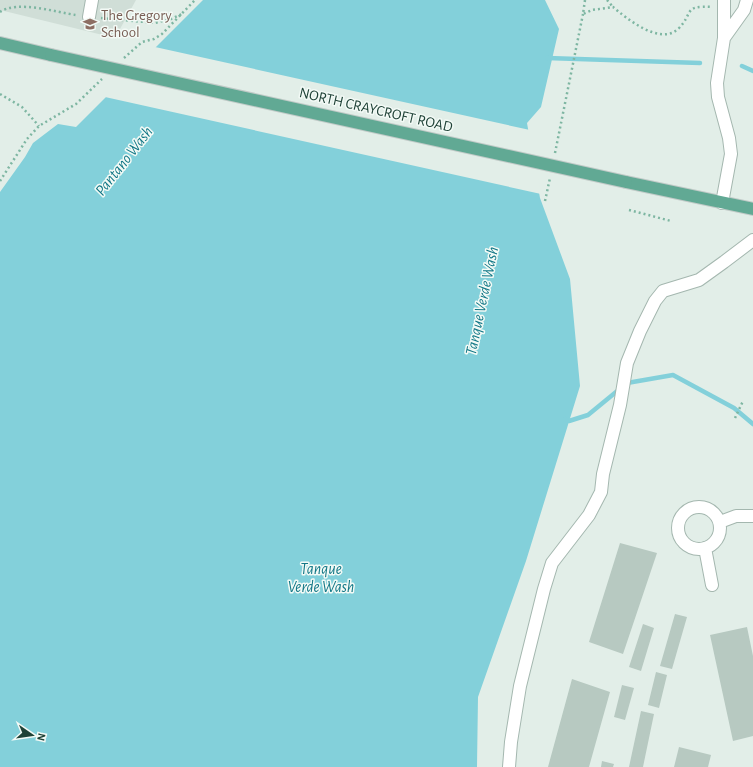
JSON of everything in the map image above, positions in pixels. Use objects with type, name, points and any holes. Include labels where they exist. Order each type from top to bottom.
[{"type":"main road","name":"NORTH CRAYCROFT ROAD","points":[[0,43],[750,209]]},
{"type":"lane","points":[[89,17],[92,0]]},
{"type":"lane","points":[[722,203],[731,154],[729,138],[718,97],[717,83],[724,38],[724,4]]},
{"type":"lane","points":[[724,38],[748,7]]},
{"type":"lane","points":[[509,767],[511,742],[520,686],[544,589],[552,563],[589,515],[601,492],[603,474],[620,405],[627,364],[640,331],[655,301],[663,291],[699,280],[753,240]]},
{"type":"lane","points":[[698,506],[712,510],[720,522],[719,535],[716,541],[711,546],[705,548],[698,549],[686,545],[678,532],[680,518],[684,512],[698,506]]},
{"type":"lane","points":[[720,522],[736,516],[753,516]]},
{"type":"lane","points":[[705,548],[712,584]]},
{"type":"path","points":[[120,63],[142,42],[162,34],[195,0]]},
{"type":"path","points":[[564,109],[585,0]]},
{"type":"path","points":[[607,0],[613,7],[632,22],[654,33],[664,34],[672,33],[677,30],[693,8],[699,6],[724,4]]},
{"type":"path","points":[[583,14],[592,10],[613,7]]},
{"type":"path","points":[[0,181],[27,139],[39,126],[76,104],[103,78]]},
{"type":"path","points":[[0,94],[22,107],[39,126]]},
{"type":"path","points":[[629,210],[671,221]]},
{"type":"path","points":[[735,418],[743,401]]},
{"type":"shaded area","name":"The Gregory School","points":[[0,0],[136,0],[115,38],[0,10]]},
{"type":"water","name":"Tanque Verde Wash","points":[[203,0],[545,0],[559,29],[541,107],[527,123],[540,198],[570,279],[580,386],[526,561],[478,697],[477,767],[0,767],[0,192],[33,143],[58,124],[76,127]]},
{"type":"pier","points":[[155,47],[530,130],[541,194],[105,97]]},
{"type":"building","points":[[620,543],[657,553],[623,654],[589,642]]},
{"type":"building","points":[[675,614],[687,617],[672,669],[660,666]]},
{"type":"building","points":[[643,624],[654,628],[641,671],[629,667]]},
{"type":"building","points":[[747,627],[753,656],[753,736],[733,741],[710,635]]},
{"type":"building","points":[[656,672],[667,675],[659,708],[648,705]]},
{"type":"building","points":[[572,679],[610,692],[589,767],[548,767]]},
{"type":"building","points":[[622,685],[634,688],[625,720],[614,717]]},
{"type":"building","points":[[641,711],[654,714],[643,767],[629,767]]},
{"type":"building","points":[[679,747],[711,755],[708,767],[674,767]]},
{"type":"building","points":[[602,761],[614,764],[613,767],[601,767]]},
{"type":"waterway","points":[[547,58],[700,63]]},
{"type":"waterway","points":[[742,66],[753,71]]},
{"type":"waterway","points":[[565,419],[569,421],[588,415],[627,383],[673,375],[734,408],[753,424]]},
{"type":"place","name":"The Gregory School","points":[[90,24]]},
{"type":"water label","name":"Pantano Wash","points":[[124,161]]}]
